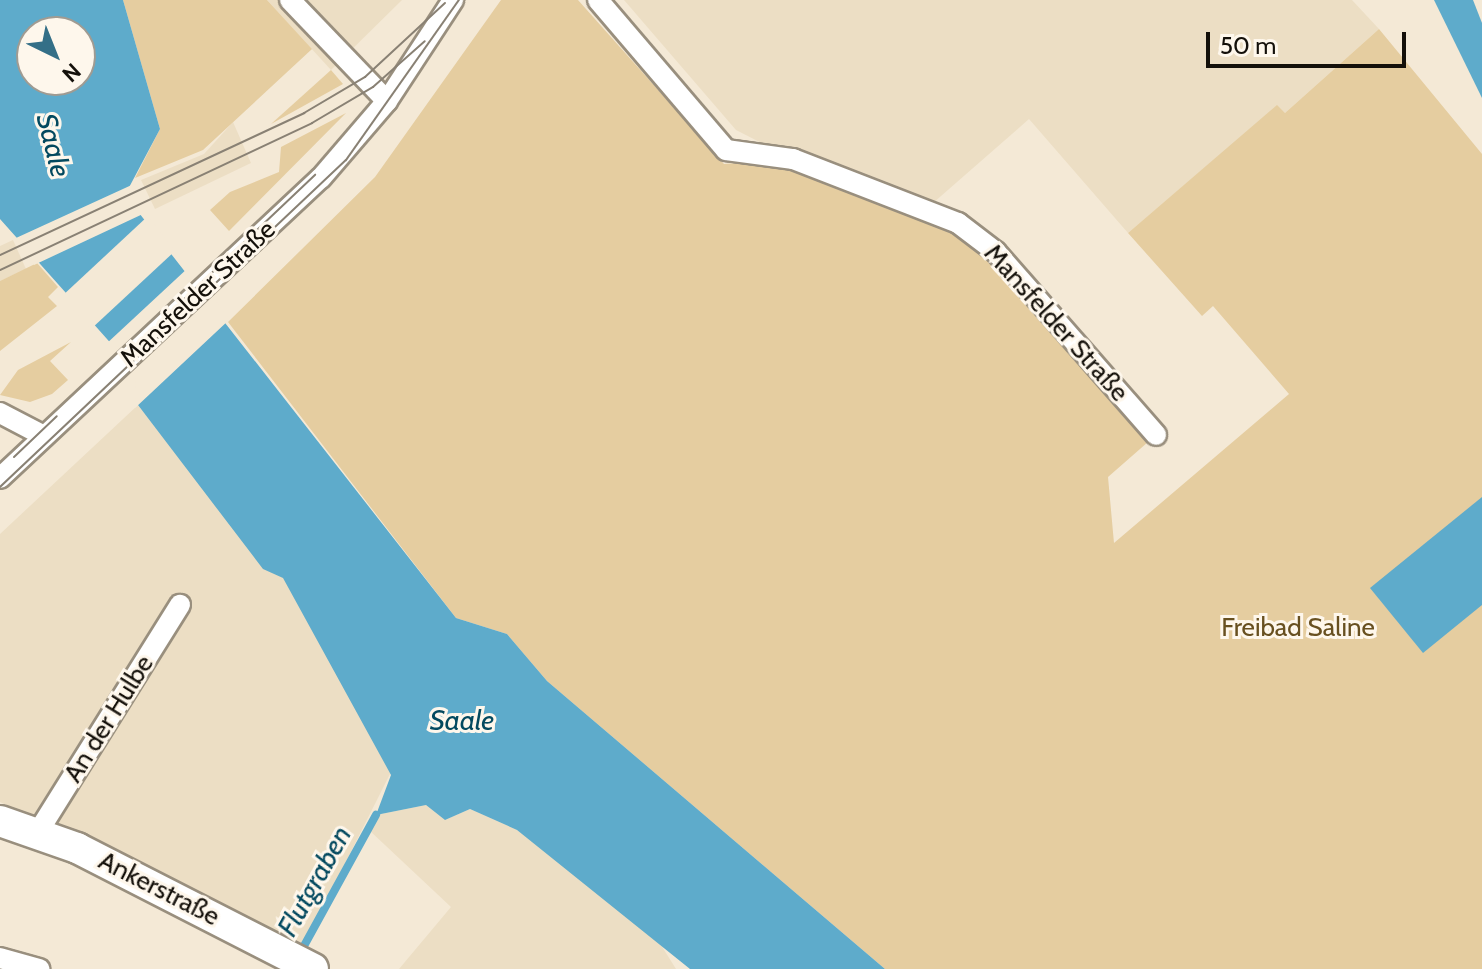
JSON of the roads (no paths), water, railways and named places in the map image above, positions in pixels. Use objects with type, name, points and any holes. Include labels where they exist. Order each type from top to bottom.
[{"type":"street","points":[[290,0],[387,101]]},
{"type":"street","name":"Mansfelder Straße","points":[[0,478],[321,178],[387,101],[453,0]]},
{"type":"street","name":"Mansfelder Straße","points":[[598,0],[726,150],[793,159],[958,223],[996,252],[1156,435]]},
{"type":"street","points":[[0,413],[44,436]]},
{"type":"street","name":"An der Hulbe","points":[[38,832],[180,605]]},
{"type":"street","name":"Ankerstraße","points":[[0,821],[38,832],[313,969]]},
{"type":"street","points":[[0,958],[39,969]]},
{"type":"water","name":"Saale","points":[[0,0],[123,0],[160,129],[125,195],[456,618],[507,634],[547,681],[885,969],[690,969],[517,830],[470,809],[445,820],[426,805],[376,815],[391,775],[283,578],[263,569],[138,405],[140,376],[0,219]]},
{"type":"water","points":[[1434,0],[1473,0],[1482,23],[1482,98]]},
{"type":"water","points":[[1482,497],[1482,605],[1423,653],[1370,588]]},
{"type":"waterway","name":"Flutgraben","points":[[299,955],[376,815]]},
{"type":"tram line","points":[[0,487],[346,160],[459,0]]},
{"type":"tram line","points":[[0,255],[304,113],[365,77],[445,3]]},
{"type":"tram line","points":[[0,270],[312,123],[373,87],[425,41]]},
{"type":"tram line","points":[[181,302],[315,175]]},
{"type":"tram line","points":[[14,457],[57,416]]},
{"type":"park label","name":"Freibad Saline","points":[[1298,628]]}]
